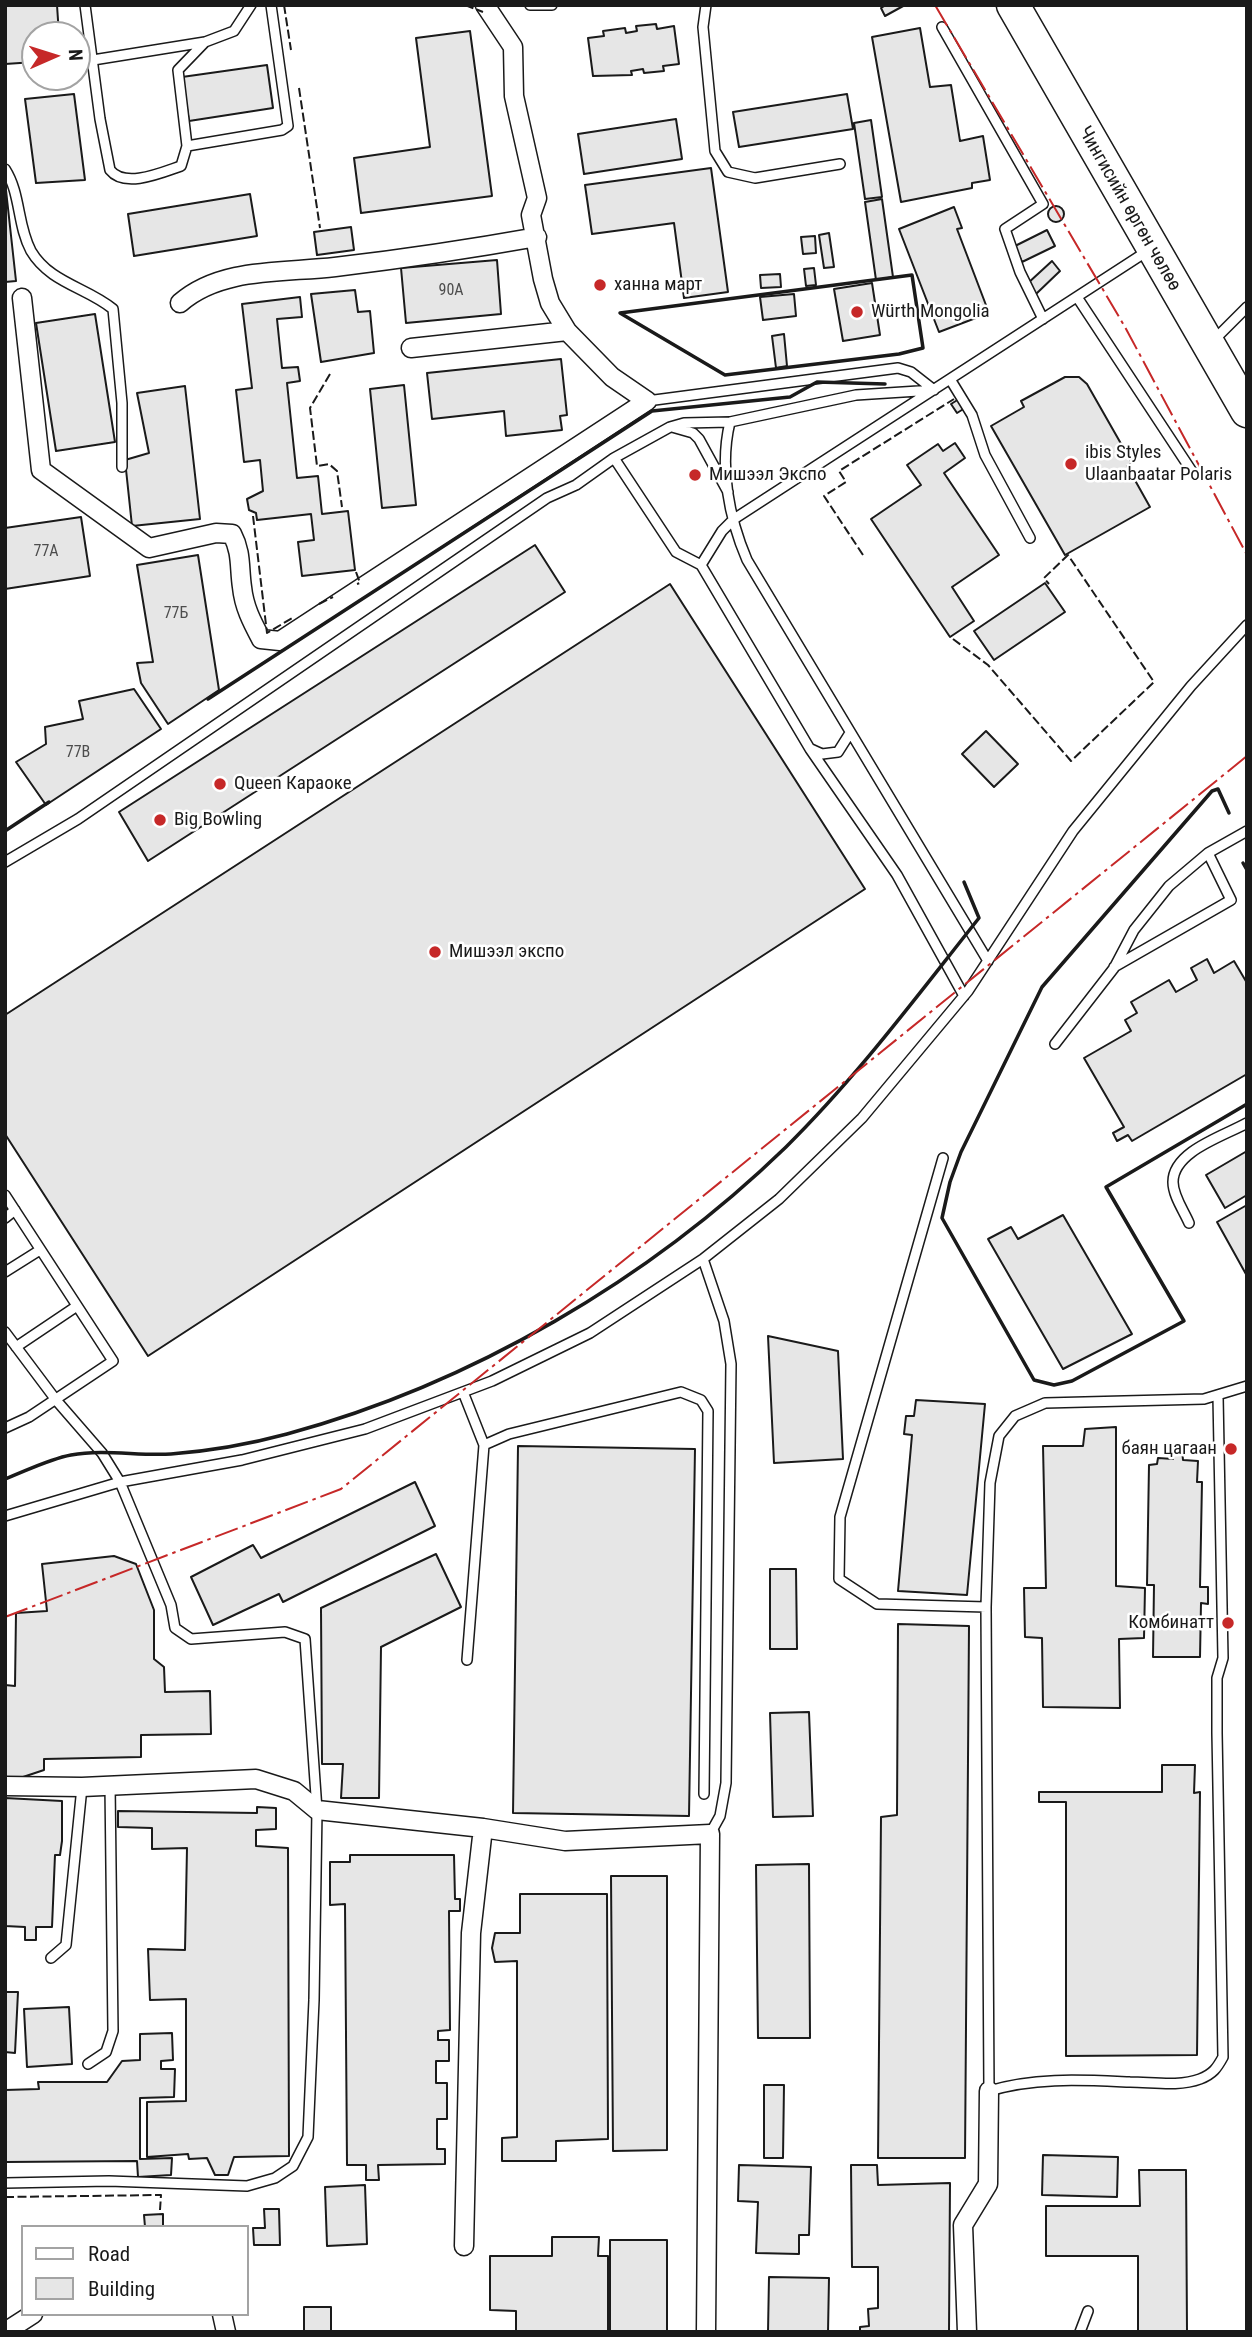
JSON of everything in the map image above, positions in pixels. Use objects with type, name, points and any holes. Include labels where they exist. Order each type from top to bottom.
[{"type":"highway","name":"Чингисийн өргөн чөлөө","points":[[1013,5],[1247,411]]},
{"type":"street","points":[[22,298],[41,470],[149,548],[216,533],[232,534],[241,551],[242,587],[247,613],[261,639],[280,641],[647,401],[612,377],[568,331],[550,303],[531,215],[537,198],[514,96],[513,47],[485,5]]},
{"type":"street","points":[[180,303],[194,290],[257,273],[332,268],[537,237]]},
{"type":"street","points":[[411,348],[568,331]]},
{"type":"street","points":[[5,1786],[82,1787],[256,1779],[294,1791],[317,1810],[483,1828],[565,1841],[710,1834],[706,2332]]},
{"type":"street","points":[[464,2246],[471,1933],[483,1828]]},
{"type":"street","points":[[967,2332],[963,2225],[988,2184],[989,2091]]},
{"type":"street","points":[[5,2332],[30,2316]]},
{"type":"lane","points":[[85,5],[100,119],[110,170],[115,176],[147,178],[181,166],[187,146],[178,70],[205,42]]},
{"type":"lane","points":[[93,60],[205,42],[234,31],[251,5]]},
{"type":"lane","points":[[187,146],[282,130],[288,126],[271,5]]},
{"type":"lane","points":[[530,5],[552,5]]},
{"type":"lane","points":[[706,5],[703,27],[715,151],[728,172],[755,177],[840,164]]},
{"type":"lane","points":[[942,27],[1043,204],[1004,229],[1043,319]]},
{"type":"lane","points":[[5,169],[14,184],[31,251],[55,278],[97,296],[113,309],[122,403],[122,467]]},
{"type":"lane","points":[[701,565],[722,531],[734,519],[1151,248]]},
{"type":"lane","points":[[1077,297],[1193,473]]},
{"type":"lane","points":[[1208,346],[1247,307]]},
{"type":"lane","points":[[647,401],[898,368],[911,372],[934,390]]},
{"type":"lane","points":[[950,379],[972,415],[985,455],[1030,538]]},
{"type":"lane","points":[[5,862],[78,819],[547,498],[576,485],[614,458],[670,427],[684,422],[730,422],[856,395],[934,390]]},
{"type":"lane","points":[[730,422],[724,449],[729,495],[747,560],[988,961]]},
{"type":"lane","points":[[670,427],[693,433],[699,439],[729,495]]},
{"type":"lane","points":[[614,458],[676,551],[701,565],[810,749],[897,875],[964,996]]},
{"type":"lane","points":[[5,1516],[120,1482],[242,1460],[365,1429],[463,1392],[590,1333],[703,1259],[779,1199],[862,1118],[964,996],[1073,831],[1191,686],[1247,625]]},
{"type":"lane","points":[[810,749],[822,754],[838,752],[849,733]]},
{"type":"lane","points":[[1055,1044],[1114,968],[1134,930],[1153,904],[1190,866],[1247,831]]},
{"type":"lane","points":[[1114,968],[1231,900],[1208,853]]},
{"type":"lane","points":[[1189,1223],[1174,1190],[1176,1168],[1183,1158],[1247,1123]]},
{"type":"lane","points":[[943,1158],[840,1517],[839,1579],[877,1604],[986,1607]]},
{"type":"lane","points":[[5,1195],[113,1361],[56,1400],[5,1428]]},
{"type":"lane","points":[[5,1218],[15,1210]]},
{"type":"lane","points":[[5,1272],[40,1250]]},
{"type":"lane","points":[[703,1259],[724,1321],[732,1364],[726,1783],[720,1816],[710,1834]]},
{"type":"lane","points":[[16,1347],[76,1306]]},
{"type":"lane","points":[[5,1332],[56,1400],[102,1453],[120,1482],[171,1605],[175,1628],[191,1639],[285,1632],[305,1639],[317,1810],[314,2013],[308,2137],[293,2166],[275,2179],[247,2186],[109,2181],[5,2183]]},
{"type":"lane","points":[[1218,1396],[1223,1658],[1217,1678],[1217,1732],[1223,2057],[1214,2072],[1198,2080],[1175,2083],[1017,2083],[989,2091],[986,1607],[990,1483],[999,1436],[1015,1416],[1045,1404],[1218,1396],[1234,1388],[1247,1386]]},
{"type":"lane","points":[[463,1392],[484,1445],[467,1660]]},
{"type":"lane","points":[[484,1445],[509,1434],[681,1392],[701,1400],[708,1411],[704,1794]]},
{"type":"lane","points":[[88,2064],[106,2052],[113,2031],[110,1785]]},
{"type":"lane","points":[[51,1958],[66,1945],[82,1787]]},
{"type":"lane","points":[[1080,2332],[1088,2311]]},
{"type":"building","points":[[57,5],[58,21],[21,21],[21,63],[5,64],[5,6]]},
{"type":"building","points":[[886,5],[905,5],[885,16],[881,8]]},
{"type":"building","points":[[656,24],[657,29],[674,26],[679,64],[663,66],[664,71],[644,73],[643,69],[631,71],[632,75],[593,76],[588,38],[604,36],[603,31],[625,28],[626,33],[637,31],[636,26]]},
{"type":"building","points":[[920,28],[930,87],[951,85],[960,141],[983,136],[990,180],[972,183],[972,188],[901,202],[872,37]]},
{"type":"building","points":[[470,31],[492,196],[361,213],[354,158],[430,147],[416,38]]},
{"type":"building","points":[[267,65],[273,108],[189,121],[182,77]]},
{"type":"building","points":[[74,94],[85,180],[36,183],[25,99]]},
{"type":"building","points":[[847,94],[853,129],[739,147],[733,112]]},
{"type":"building","points":[[676,119],[682,159],[584,174],[578,134]]},
{"type":"building","points":[[871,120],[882,197],[865,199],[854,123]]},
{"type":"building","points":[[711,168],[728,292],[684,298],[674,223],[592,234],[585,185]]},
{"type":"building","points":[[5,181],[16,281],[5,282]]},
{"type":"building","points":[[250,194],[257,236],[134,256],[128,214]]},
{"type":"building","points":[[882,199],[893,277],[876,280],[865,202]]},
{"type":"building","points":[[1053,206],[1059,206],[1064,214],[1062,220],[1053,222],[1048,217],[1048,211]]},
{"type":"building","points":[[954,207],[962,228],[957,229],[989,313],[939,332],[899,229]]},
{"type":"building","points":[[351,227],[354,250],[317,255],[314,232]]},
{"type":"building","points":[[1047,230],[1055,246],[1022,262],[1015,246]]},
{"type":"building","points":[[829,233],[834,267],[824,268],[819,235]]},
{"type":"building","points":[[815,236],[816,253],[803,254],[801,237]]},
{"type":"building","points":[[497,260],[501,314],[406,323],[401,268]]},
{"type":"building","points":[[1052,261],[1060,271],[1036,294],[1027,284]]},
{"type":"building","points":[[814,268],[816,285],[806,286],[804,269]]},
{"type":"building","points":[[780,274],[781,287],[761,288],[760,275]]},
{"type":"building","name":"Würth Mongolia","points":[[872,283],[880,335],[843,341],[834,289]]},
{"type":"building","points":[[355,290],[358,312],[370,311],[374,353],[321,362],[311,294]]},
{"type":"building","points":[[794,294],[796,316],[763,320],[760,297]]},
{"type":"building","points":[[300,297],[302,317],[277,319],[282,368],[298,367],[300,381],[287,383],[297,478],[318,476],[322,514],[348,511],[355,570],[302,576],[298,542],[314,540],[311,514],[257,520],[256,513],[249,510],[247,499],[263,491],[260,460],[244,462],[236,390],[252,388],[242,304]]},
{"type":"building","points":[[95,314],[115,442],[56,451],[36,323]]},
{"type":"building","points":[[784,334],[787,366],[776,368],[772,336]]},
{"type":"building","points":[[561,359],[567,415],[560,416],[562,430],[506,436],[504,411],[432,419],[427,373]]},
{"type":"building","name":"ibis Styles Ulaanbaatar Polaris","points":[[1065,377],[1079,377],[1087,384],[1132,463],[1127,466],[1150,507],[1065,555],[991,426],[1024,407],[1021,401]]},
{"type":"building","points":[[404,385],[416,505],[382,508],[370,389]]},
{"type":"building","points":[[185,386],[200,519],[132,526],[125,460],[149,453],[137,393]]},
{"type":"building","points":[[959,399],[965,408],[957,413],[951,404]]},
{"type":"building","points":[[955,443],[965,458],[944,473],[999,555],[952,587],[974,621],[950,637],[871,519],[921,485],[907,465],[938,444],[943,451]]},
{"type":"building","points":[[81,517],[90,576],[5,589],[5,528]]},
{"type":"building","points":[[535,545],[565,592],[148,861],[119,812]]},
{"type":"building","points":[[198,555],[219,690],[168,724],[141,683],[137,663],[153,662],[137,565]]},
{"type":"building","points":[[1045,583],[1065,612],[994,660],[974,631]]},
{"type":"building","name":"Мишээл экспо","points":[[670,584],[865,889],[148,1356],[5,1134],[5,1015]]},
{"type":"building","points":[[134,689],[161,729],[46,805],[16,762],[46,744],[45,727],[83,719],[79,701]]},
{"type":"building","points":[[986,731],[1018,764],[994,787],[962,754]]},
{"type":"building","points":[[1207,959],[1214,973],[1234,961],[1247,983],[1247,1074],[1132,1141],[1128,1135],[1117,1141],[1113,1133],[1124,1127],[1084,1058],[1131,1031],[1125,1020],[1137,1013],[1131,1002],[1169,980],[1176,992],[1197,980],[1191,968]]},
{"type":"building","points":[[1247,1151],[1247,1195],[1225,1208],[1206,1175]]},
{"type":"building","points":[[1247,1205],[1247,1276],[1217,1222]]},
{"type":"building","points":[[1063,1215],[1132,1334],[1063,1369],[988,1239],[1011,1227],[1018,1239]]},
{"type":"building","points":[[768,1336],[838,1351],[843,1459],[774,1463]]},
{"type":"building","points":[[916,1400],[985,1404],[967,1595],[898,1591],[912,1435],[904,1434],[906,1416],[914,1416]]},
{"type":"building","points":[[1116,1427],[1116,1586],[1145,1588],[1144,1638],[1119,1639],[1120,1708],[1043,1707],[1042,1638],[1025,1637],[1024,1588],[1046,1588],[1043,1446],[1083,1446],[1085,1429]]},
{"type":"building","points":[[518,1446],[695,1449],[689,1816],[513,1813]]},
{"type":"building","points":[[1173,1448],[1182,1450],[1183,1460],[1198,1461],[1197,1482],[1202,1482],[1200,1587],[1208,1587],[1208,1604],[1201,1603],[1200,1657],[1153,1657],[1154,1585],[1147,1585],[1149,1465],[1157,1464],[1158,1458],[1173,1459]]},
{"type":"building","points":[[415,1482],[435,1526],[283,1602],[279,1594],[213,1625],[191,1577],[253,1545],[261,1558]]},
{"type":"building","points":[[436,1554],[461,1607],[381,1647],[379,1798],[341,1798],[343,1764],[322,1764],[321,1608]]},
{"type":"building","points":[[114,1556],[136,1564],[154,1610],[154,1659],[164,1667],[165,1692],[210,1691],[211,1734],[141,1735],[141,1757],[44,1759],[44,1770],[23,1777],[5,1777],[5,1685],[15,1686],[16,1613],[47,1611],[42,1564]]},
{"type":"building","points":[[770,1569],[796,1569],[797,1649],[770,1649]]},
{"type":"building","points":[[898,1624],[969,1626],[965,2158],[878,2158],[881,1817],[897,1815]]},
{"type":"building","points":[[809,1712],[813,1816],[773,1817],[770,1713]]},
{"type":"building","points":[[1162,1765],[1195,1765],[1194,1793],[1200,1792],[1197,2055],[1066,2056],[1066,1802],[1039,1802],[1039,1792],[1162,1792]]},
{"type":"building","points":[[5,1798],[62,1801],[62,1841],[60,1855],[55,1855],[52,1927],[36,1927],[36,1940],[25,1940],[25,1927],[5,1926]]},
{"type":"building","points":[[257,1807],[276,1808],[276,1829],[256,1830],[256,1846],[288,1848],[289,2156],[234,2157],[228,2175],[215,2175],[207,2158],[189,2159],[188,2154],[147,2157],[147,2102],[186,2101],[186,1999],[150,2000],[148,1949],[185,1950],[187,1848],[152,1849],[152,1828],[118,1827],[118,1811],[257,1813]]},
{"type":"building","points":[[350,1855],[454,1855],[455,1899],[460,1899],[460,1911],[449,1911],[450,2030],[438,2031],[438,2040],[449,2040],[449,2061],[436,2061],[436,2083],[447,2083],[447,2119],[437,2119],[437,2149],[445,2149],[445,2164],[378,2165],[379,2180],[366,2180],[366,2165],[347,2165],[345,1904],[330,1905],[330,1862],[350,1862]]},
{"type":"building","points":[[809,1864],[810,2038],[758,2038],[756,1865]]},
{"type":"building","points":[[611,1876],[667,1876],[667,2150],[613,2151]]},
{"type":"building","points":[[520,1894],[607,1894],[608,2139],[556,2141],[556,2161],[502,2161],[502,2138],[517,2137],[517,1961],[495,1962],[492,1948],[495,1933],[520,1933]]},
{"type":"building","points":[[5,1992],[18,1992],[15,2053],[5,2052]]},
{"type":"building","points":[[69,2007],[72,2064],[27,2067],[24,2009]]},
{"type":"building","points":[[172,2033],[173,2060],[161,2061],[161,2069],[175,2069],[174,2097],[140,2098],[140,2159],[172,2158],[171,2175],[138,2177],[137,2161],[5,2162],[5,2090],[39,2089],[38,2082],[107,2082],[122,2061],[140,2060],[140,2034]]},
{"type":"building","points":[[764,2085],[784,2085],[783,2158],[764,2158]]},
{"type":"building","points":[[1043,2155],[1118,2157],[1117,2197],[1042,2195]]},
{"type":"building","points":[[739,2165],[811,2167],[809,2235],[799,2235],[799,2254],[756,2253],[758,2202],[738,2201]]},
{"type":"building","points":[[851,2165],[877,2165],[878,2185],[950,2183],[949,2332],[860,2332],[860,2327],[869,2326],[868,2309],[878,2308],[878,2267],[852,2267]]},
{"type":"building","points":[[1139,2170],[1186,2170],[1187,2332],[1138,2332],[1138,2256],[1046,2256],[1046,2206],[1140,2206]]},
{"type":"building","points":[[365,2185],[367,2244],[327,2246],[325,2187]]},
{"type":"building","points":[[264,2209],[279,2209],[280,2245],[254,2245],[253,2228],[265,2228]]},
{"type":"building","points":[[163,2214],[163,2225],[145,2225],[144,2215]]},
{"type":"building","points":[[552,2237],[599,2237],[598,2256],[608,2256],[608,2332],[516,2332],[516,2311],[490,2310],[490,2256],[552,2256]]},
{"type":"building","points":[[610,2240],[667,2240],[667,2332],[610,2332]]},
{"type":"building","points":[[769,2277],[829,2278],[828,2332],[768,2332]]},
{"type":"building","points":[[304,2307],[331,2307],[331,2332],[304,2332]]},
{"type":"fence","points":[[284,5],[291,50]]},
{"type":"fence","points":[[465,5],[483,12]]},
{"type":"fence","points":[[299,88],[320,228]]},
{"type":"fence","points":[[330,374],[310,408],[317,466],[329,464],[337,471],[342,507]]},
{"type":"fence","points":[[863,555],[824,496],[846,482],[839,471],[954,399]]},
{"type":"fence","points":[[253,516],[267,633],[294,617]]},
{"type":"fence","points":[[953,639],[988,665],[1071,761],[1154,682],[1068,555],[1044,578],[1049,584]]},
{"type":"fence","points":[[356,572],[360,583],[357,584]]},
{"type":"fence","points":[[319,604],[333,597]]},
{"type":"fence","points":[[5,2197],[161,2195],[160,2210]]},
{"type":"wall","points":[[912,275],[923,348],[899,354],[725,375],[620,313],[912,275]]},
{"type":"wall","points":[[208,699],[652,411],[790,397],[817,382],[885,384]]},
{"type":"wall","points":[[1229,813],[1218,789],[1212,791],[1042,987],[961,1152],[950,1182],[942,1218],[1034,1380],[1054,1385],[1072,1381],[1184,1321],[1106,1187],[1247,1104]]},
{"type":"wall","points":[[5,831],[49,802]]},
{"type":"wall","points":[[1243,863],[1247,870]]},
{"type":"wall","points":[[5,1479],[71,1455],[171,1454],[215,1449],[287,1434],[356,1413],[423,1387],[554,1322],[676,1241],[733,1195],[812,1120],[886,1036],[979,918],[964,882]]},
{"type":"power","points":[[935,5],[1125,327],[1247,555]]},
{"type":"power","points":[[5,1617],[341,1489],[1247,756]]},
{"type":"place","name":"ханна март","points":[[600,285]]},
{"type":"place","name":"Würth Mongolia","points":[[857,312]]},
{"type":"place","name":"ibis Styles Ulaanbaatar Polaris","points":[[1071,464]]},
{"type":"place","name":"Мишээл Экспо","points":[[695,475]]},
{"type":"place","name":"Queen Караоке","points":[[220,784]]},
{"type":"place","name":"Big Bowling","points":[[160,820]]},
{"type":"place","name":"Мишээл экспо","points":[[435,952]]},
{"type":"place","name":"баян цагаан","points":[[1231,1449]]},
{"type":"place","name":"Комбинатт","points":[[1228,1623]]}]
